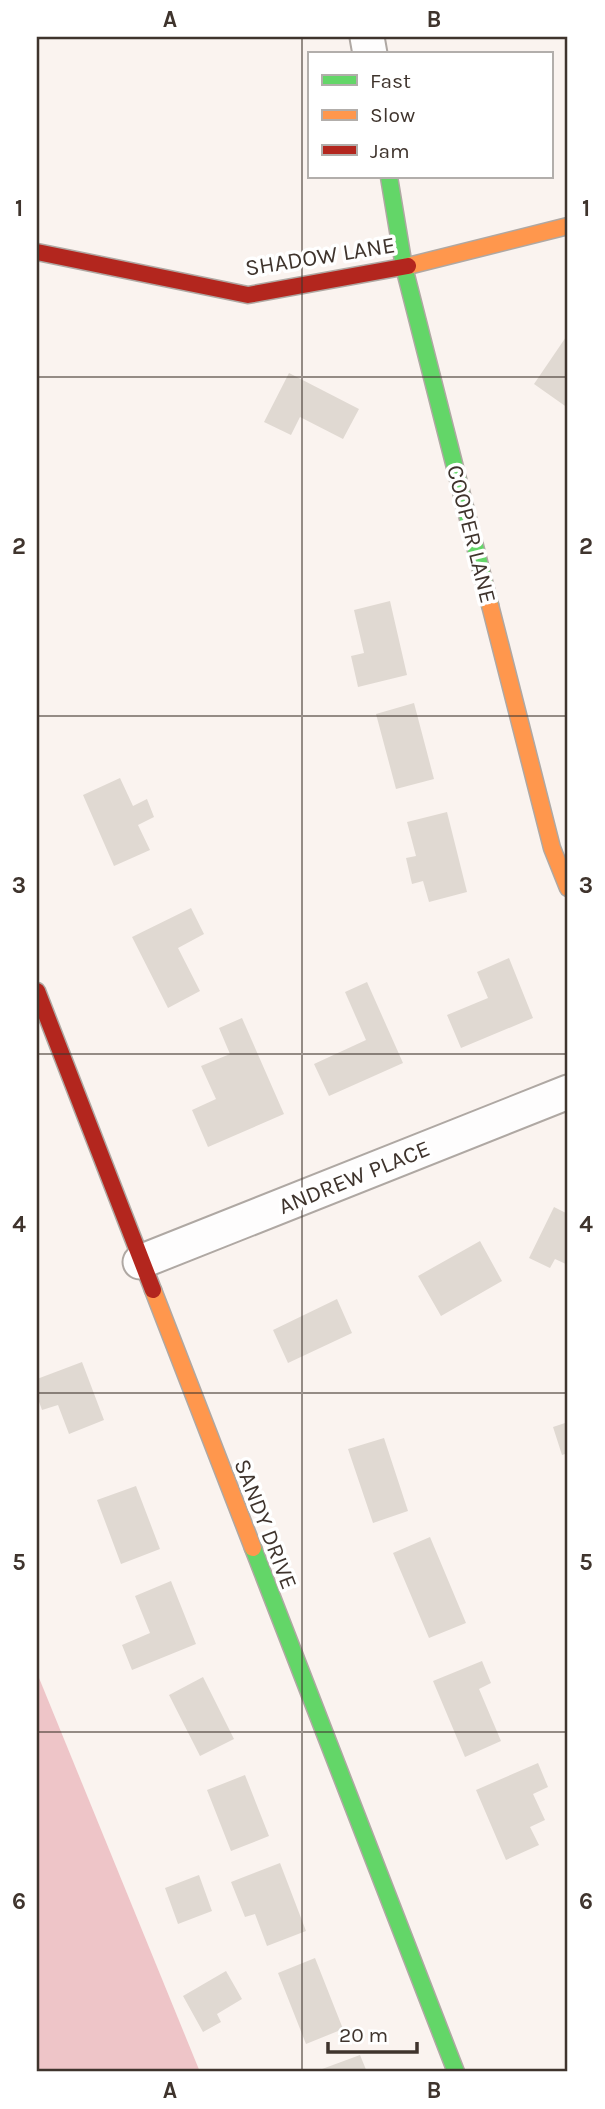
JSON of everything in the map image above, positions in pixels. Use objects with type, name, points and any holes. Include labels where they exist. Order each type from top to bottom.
[{"type":"street","name":"COOPER LANE","points":[[389,178],[404,267],[552,848],[568,888]]},
{"type":"street","name":"SHADOW LANE","points":[[37,251],[247,295],[404,267],[568,226]]},
{"type":"street","name":"SANDY DRIVE","points":[[37,991],[456,2072]]},
{"type":"street","name":"ANDREW PLACE","points":[[140,1262],[568,1092]]},
{"type":"shaded area","points":[[37,1673],[200,2072],[37,2072]]},
{"type":"building","points":[[568,334],[568,408],[534,384]]},
{"type":"building","points":[[289,373],[359,409],[343,439],[300,417],[291,435],[264,422]]},
{"type":"building","points":[[390,601],[407,675],[358,687],[351,656],[364,653],[354,610]]},
{"type":"building","points":[[414,703],[434,779],[396,789],[376,714]]},
{"type":"building","points":[[120,778],[133,806],[147,799],[154,817],[138,825],[150,850],[114,866],[83,795]]},
{"type":"building","points":[[447,812],[467,892],[429,902],[423,881],[412,884],[406,858],[416,856],[407,822]]},
{"type":"building","points":[[191,908],[204,934],[178,948],[200,991],[168,1008],[132,937]]},
{"type":"building","points":[[509,958],[533,1018],[461,1048],[447,1015],[488,998],[477,972]]},
{"type":"building","points":[[367,982],[403,1063],[329,1096],[314,1064],[366,1040],[345,992]]},
{"type":"building","points":[[242,1018],[284,1114],[208,1147],[192,1110],[216,1099],[201,1066],[230,1054],[219,1028]]},
{"type":"building","points":[[554,1207],[568,1214],[568,1265],[555,1259],[550,1268],[529,1258]]},
{"type":"building","points":[[480,1241],[502,1281],[441,1316],[418,1276]]},
{"type":"building","points":[[337,1299],[352,1333],[288,1363],[273,1330]]},
{"type":"building","points":[[82,1362],[104,1420],[69,1434],[58,1405],[42,1410],[37,1396],[37,1379]]},
{"type":"building","points":[[568,1422],[568,1453],[562,1455],[553,1427]]},
{"type":"building","points":[[384,1438],[408,1511],[373,1523],[348,1449]]},
{"type":"building","points":[[136,1486],[160,1549],[121,1564],[97,1500]]},
{"type":"building","points":[[430,1537],[466,1623],[429,1638],[393,1553]]},
{"type":"building","points":[[171,1581],[196,1644],[132,1670],[122,1645],[150,1633],[135,1596]]},
{"type":"building","points":[[482,1661],[491,1683],[479,1689],[501,1741],[465,1757],[433,1681]]},
{"type":"building","points":[[203,1677],[234,1739],[200,1756],[169,1695]]},
{"type":"building","points":[[538,1763],[548,1787],[533,1794],[545,1820],[530,1827],[539,1845],[506,1860],[476,1790]]},
{"type":"building","points":[[245,1775],[269,1836],[231,1851],[207,1790]]},
{"type":"building","points":[[280,1863],[306,1931],[267,1946],[255,1914],[245,1917],[231,1882]]},
{"type":"building","points":[[199,1875],[212,1911],[178,1924],[165,1888]]},
{"type":"building","points":[[315,1958],[343,2029],[306,2044],[278,1973]]},
{"type":"building","points":[[226,1971],[242,1999],[217,2014],[221,2022],[203,2032],[183,1996]]},
{"type":"building","points":[[360,2055],[367,2072],[314,2072]]},
{"type":"traffic: fast","points":[[389,178],[404,267],[490,605]]},
{"type":"traffic: fast","points":[[253,1548],[456,2072]]},
{"type":"traffic: slow","points":[[408,266],[568,226]]},
{"type":"traffic: slow","points":[[490,605],[552,848],[568,888]]},
{"type":"traffic: slow","points":[[153,1290],[253,1548]]},
{"type":"traffic: jam","points":[[37,252],[248,295],[408,266]]},
{"type":"traffic: jam","points":[[37,991],[153,1290]]}]
